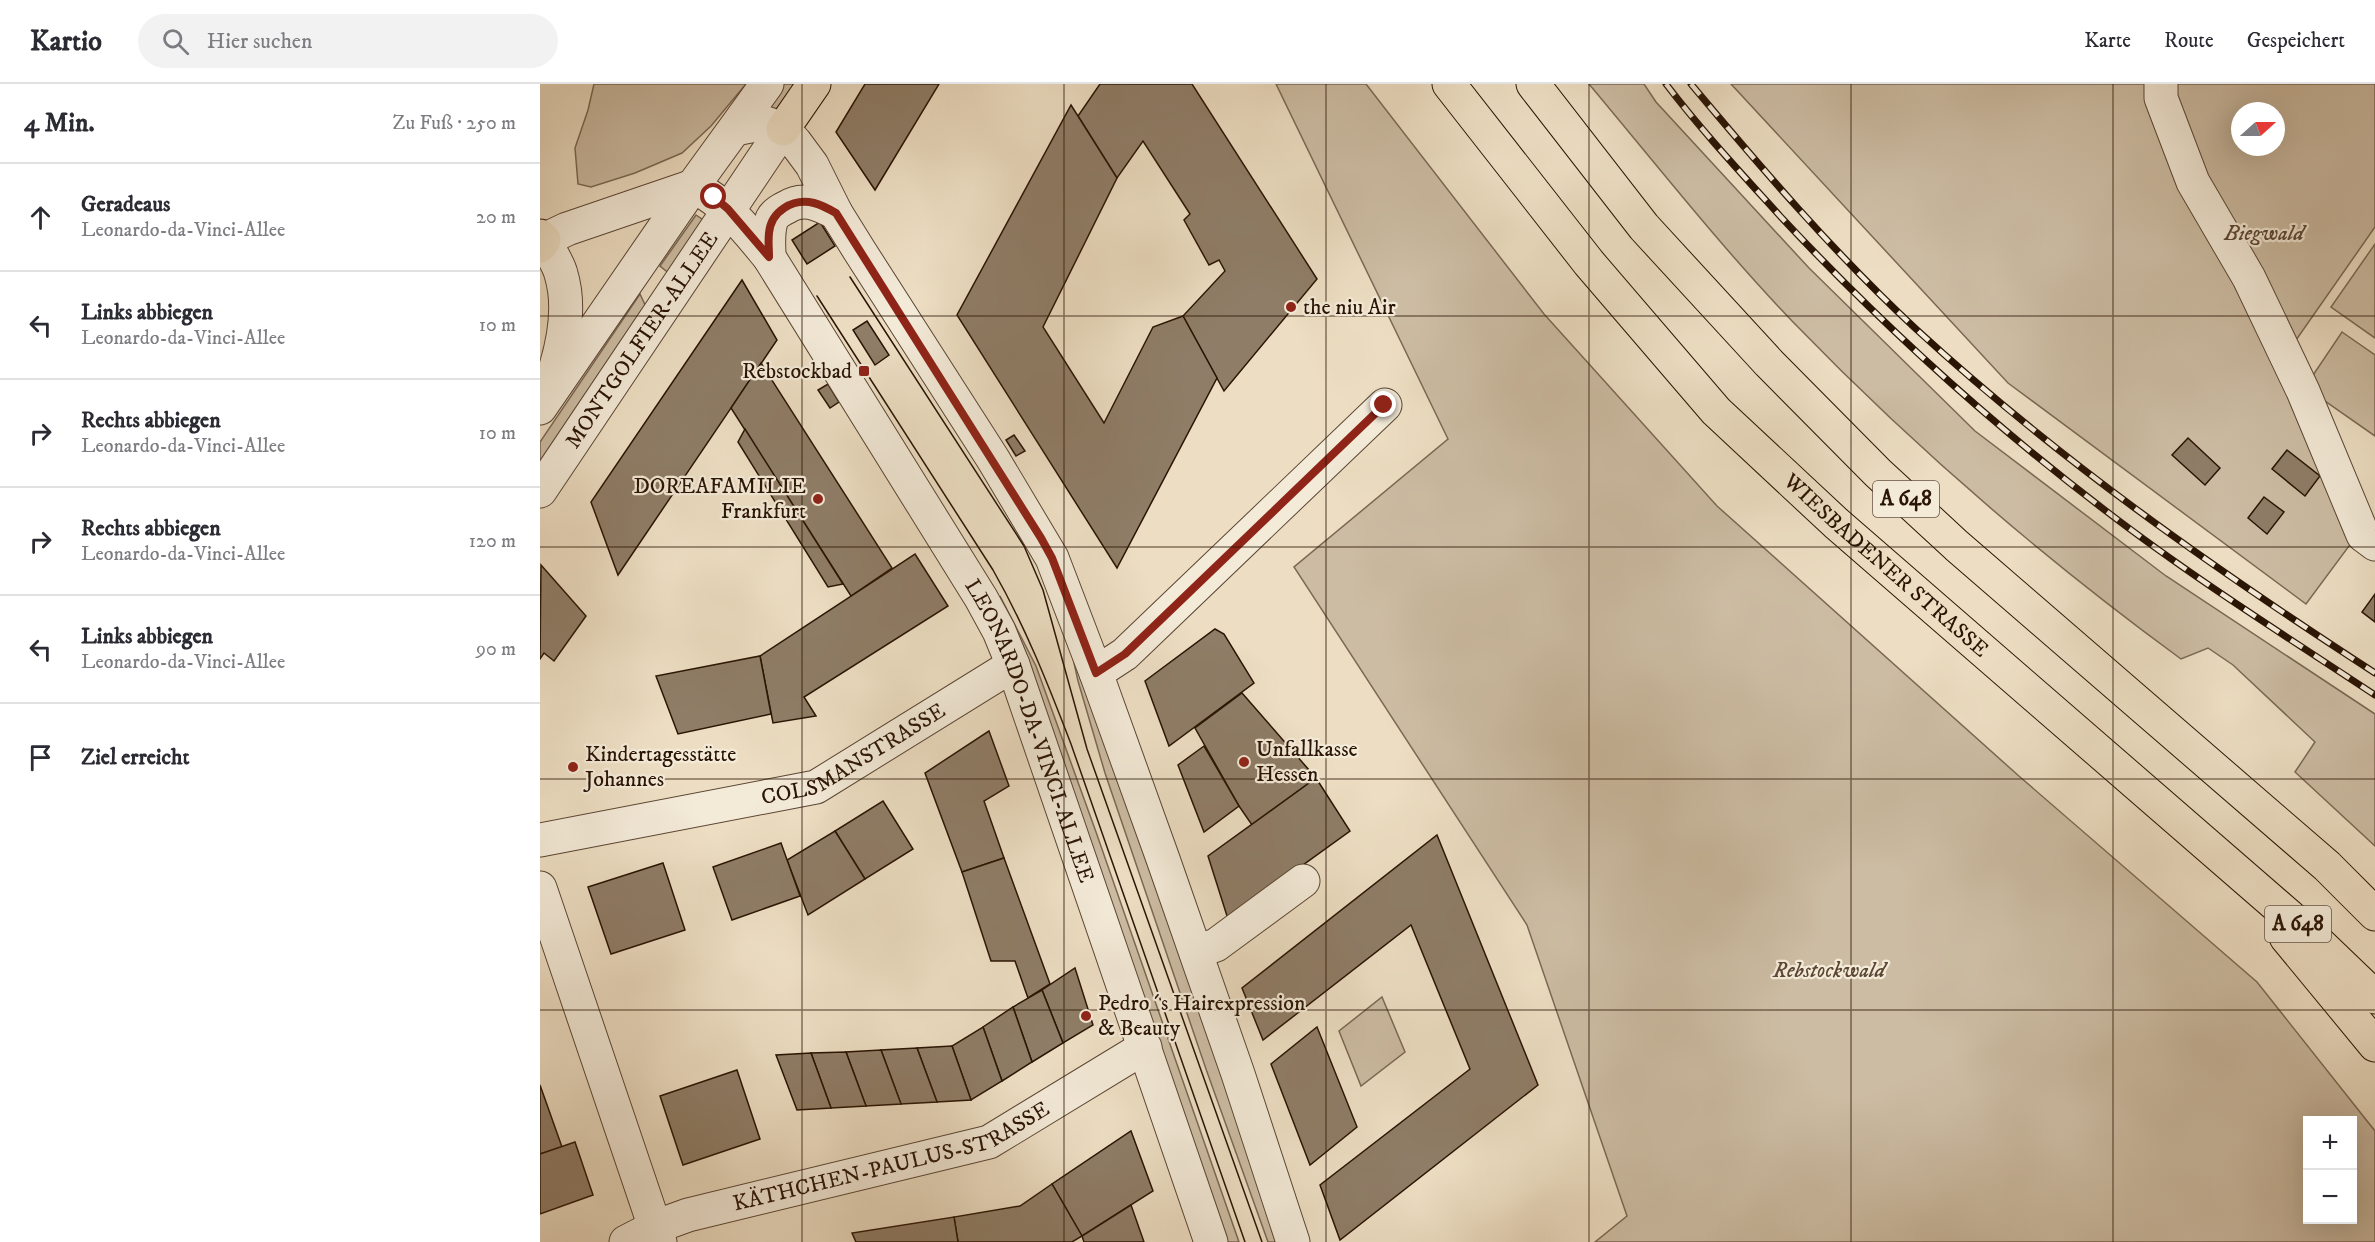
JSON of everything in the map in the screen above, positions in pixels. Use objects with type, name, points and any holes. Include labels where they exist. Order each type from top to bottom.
[{"type":"highway","points":[[783,129],[814,84]]},
{"type":"highway","name":"WIESBADENER STRASSE","points":[[1449,84],[1589,264],[1716,411],[1836,523],[2305,930],[2375,997]]},
{"type":"highway","name":"A 648","points":[[1533,84],[1644,227],[1769,363],[1878,473],[1957,546],[2327,866],[2375,914]]},
{"type":"highway","points":[[2218,855],[2375,1045]]},
{"type":"highway","points":[[2327,866],[2375,896]]},
{"type":"street","points":[[543,404],[693,186],[767,84]]},
{"type":"street","points":[[2161,84],[2161,98],[2193,182],[2249,278],[2304,391],[2363,535],[2375,544]]},
{"type":"street","points":[[735,129],[766,123],[783,129],[812,165],[836,213],[1052,558],[1096,673],[1196,952],[1293,1242]]},
{"type":"street","name":"MONTGOLFIER-ALLEE","points":[[540,491],[783,129]]},
{"type":"street","points":[[543,404],[562,350],[566,311],[561,273],[541,241],[567,229],[693,186]]},
{"type":"street","name":"LEONARDO-DA-VINCI-ALLEE","points":[[693,186],[714,197],[728,209],[769,257],[981,598],[999,631],[1211,1242]]},
{"type":"street","points":[[769,257],[769,232],[772,219],[777,212],[794,202],[808,202],[817,203],[836,213]]},
{"type":"street","points":[[1096,673],[1125,654],[1384,405]]},
{"type":"street","name":"COLSMANSTRASSE","points":[[540,840],[816,787],[1012,665]]},
{"type":"street","points":[[1196,952],[1216,945],[1303,881]]},
{"type":"street","points":[[540,888],[658,1235]]},
{"type":"street","name":"KÄTHCHEN-PAULUS-STRASSE","points":[[626,1242],[658,1235],[688,1215],[989,1142],[1145,1047]]},
{"type":"green space","points":[[594,84],[746,84],[711,126],[682,153],[635,173],[591,187],[578,184],[575,148]]},
{"type":"green space","points":[[782,84],[798,84],[773,120],[764,112]]},
{"type":"green space","name":"Rebstockwald","points":[[1276,84],[1366,84],[1544,314],[1717,506],[2020,777],[2257,982],[2375,1131],[2375,1242],[1595,1242],[1627,1216],[1527,925],[1294,567],[1448,439]]},
{"type":"green space","points":[[1589,84],[1644,84],[1656,102],[1809,268],[1975,431],[2166,576],[2375,714],[2375,846],[2295,772],[2315,742],[2233,665],[2208,648],[2181,659],[2130,621],[2029,540],[1932,456],[1838,368],[1766,294]]},
{"type":"green space","name":"Biegwald","points":[[1731,84],[2375,84],[2375,227],[2280,363],[2355,538],[2306,604],[2008,383]]},
{"type":"green space","points":[[696,215],[708,223],[671,275],[660,266]]},
{"type":"green space","points":[[2375,244],[2375,338],[2331,307]]},
{"type":"green space","points":[[640,294],[647,309],[540,468],[540,442]]},
{"type":"green space","points":[[2342,332],[2375,355],[2375,436],[2305,387]]},
{"type":"green space","points":[[1000,596],[1036,666],[1239,1242],[1226,1242]]},
{"type":"green space","points":[[1063,613],[1283,1242],[1268,1242],[1206,1069],[1105,773],[1078,681]]},
{"type":"green space","points":[[1382,997],[1405,1052],[1361,1086],[1339,1031]]},
{"type":"building","points":[[865,84],[939,84],[875,190],[836,132]]},
{"type":"building","points":[[1100,84],[1192,84],[1317,279],[1224,391],[1183,316],[1225,271],[1219,260],[1209,265],[1184,220],[1190,214],[1143,141],[1117,178],[1078,116]]},
{"type":"building","points":[[1071,105],[1117,178],[1043,327],[1104,423],[1153,327],[1183,316],[1217,378],[1117,568],[957,315]]},
{"type":"building","points":[[820,222],[835,246],[807,264],[792,240]]},
{"type":"building","points":[[742,280],[777,340],[618,575],[591,502]]},
{"type":"building","points":[[867,321],[889,355],[875,365],[853,330]]},
{"type":"building","name":"DOREAFAMILIE Frankfurt","points":[[761,363],[892,568],[851,596],[731,408]]},
{"type":"building","points":[[828,384],[839,402],[830,408],[818,390]]},
{"type":"building","points":[[745,429],[843,584],[828,587],[738,442]]},
{"type":"building","points":[[1014,435],[1025,451],[1016,456],[1006,440]]},
{"type":"building","points":[[2188,438],[2220,468],[2205,485],[2172,455]]},
{"type":"building","points":[[2287,450],[2320,476],[2305,496],[2272,469]]},
{"type":"building","points":[[2264,497],[2284,512],[2267,534],[2248,518]]},
{"type":"building","points":[[915,554],[948,606],[804,697],[816,716],[773,723],[760,656]]},
{"type":"building","points":[[541,565],[586,616],[554,661],[544,653],[540,659]]},
{"type":"building","points":[[2375,594],[2375,622],[2362,612]]},
{"type":"building","points":[[1215,629],[1224,634],[1254,683],[1169,746],[1145,681]]},
{"type":"building","points":[[760,656],[771,714],[678,734],[656,676]]},
{"type":"building","points":[[1242,693],[1316,778],[1252,825],[1195,728]]},
{"type":"building","points":[[989,731],[1009,786],[984,801],[1004,858],[962,872],[925,773]]},
{"type":"building","points":[[1204,746],[1239,806],[1204,832],[1178,765]]},
{"type":"building","points":[[1316,778],[1350,831],[1228,919],[1208,856]]},
{"type":"building","points":[[883,801],[913,849],[865,879],[835,831]]},
{"type":"building","points":[[835,831],[865,879],[808,915],[787,860]]},
{"type":"building","points":[[1437,835],[1538,1085],[1340,1240],[1320,1185],[1470,1069],[1411,925],[1263,1040],[1242,988]]},
{"type":"building","points":[[781,843],[800,896],[732,920],[713,867]]},
{"type":"building","points":[[1004,858],[1050,984],[1028,998],[1015,961],[991,961],[962,872]]},
{"type":"building","points":[[663,863],[685,930],[611,954],[588,887]]},
{"type":"building","points":[[1075,968],[1093,1025],[1063,1043],[1042,990]]},
{"type":"building","points":[[1042,990],[1063,1043],[1032,1062],[1013,1007]]},
{"type":"building","points":[[1013,1007],[1032,1062],[1002,1081],[983,1027]]},
{"type":"building","points":[[983,1027],[1002,1081],[971,1100],[952,1046]]},
{"type":"building","points":[[1317,1027],[1357,1127],[1310,1165],[1271,1064]]},
{"type":"building","points":[[952,1046],[971,1100],[937,1102],[917,1048]]},
{"type":"building","points":[[917,1048],[937,1102],[901,1104],[881,1050]]},
{"type":"building","points":[[881,1050],[901,1104],[866,1106],[846,1052]]},
{"type":"building","points":[[846,1052],[866,1106],[831,1108],[811,1053]]},
{"type":"building","points":[[811,1053],[831,1108],[797,1110],[776,1055]]},
{"type":"building","points":[[737,1070],[760,1139],[683,1165],[660,1096]]},
{"type":"building","points":[[540,1085],[562,1147],[540,1154]]},
{"type":"building","points":[[1131,1131],[1153,1191],[1082,1236],[1052,1184]]},
{"type":"building","points":[[575,1142],[593,1195],[540,1214],[540,1154]]},
{"type":"building","points":[[1052,1184],[1082,1236],[1072,1242],[958,1242],[954,1217],[1020,1206]]},
{"type":"building","points":[[1131,1205],[1144,1242],[1084,1242],[1082,1236]]},
{"type":"building","points":[[954,1217],[958,1242],[856,1242],[852,1233]]},
{"type":"tram line","points":[[850,277],[1024,546],[1043,590],[1087,749],[1262,1242]]},
{"type":"tram line","points":[[817,296],[993,570],[1026,634],[1071,744],[1245,1242]]},
{"type":"railway","points":[[1666,84],[1722,151],[1818,256],[1896,333],[1978,407],[2063,477],[2172,559],[2375,695]]},
{"type":"railway","points":[[1691,84],[1828,241],[1916,329],[1970,377],[2081,468],[2138,511],[2196,553],[2375,673]]},
{"type":"place","name":"the niu Air","points":[[1291,307]]},
{"type":"place","name":"Rebstockbad","points":[[864,371]]},
{"type":"place","name":"DOREAFAMILIE Frankfurt","points":[[818,499]]},
{"type":"place","name":"Unfallkasse Hessen","points":[[1244,762]]},
{"type":"place","name":"Kindertagesstätte Johannes","points":[[573,767]]},
{"type":"place","name":"Pedro´s Hairexpression & Beauty","points":[[1086,1016]]},
{"type":"route","points":[[714,197],[728,209],[769,257],[769,232],[772,219],[777,212],[794,202],[808,202],[817,203],[836,213],[1041,538],[1052,558],[1096,673],[1125,654],[1384,405]]}]
